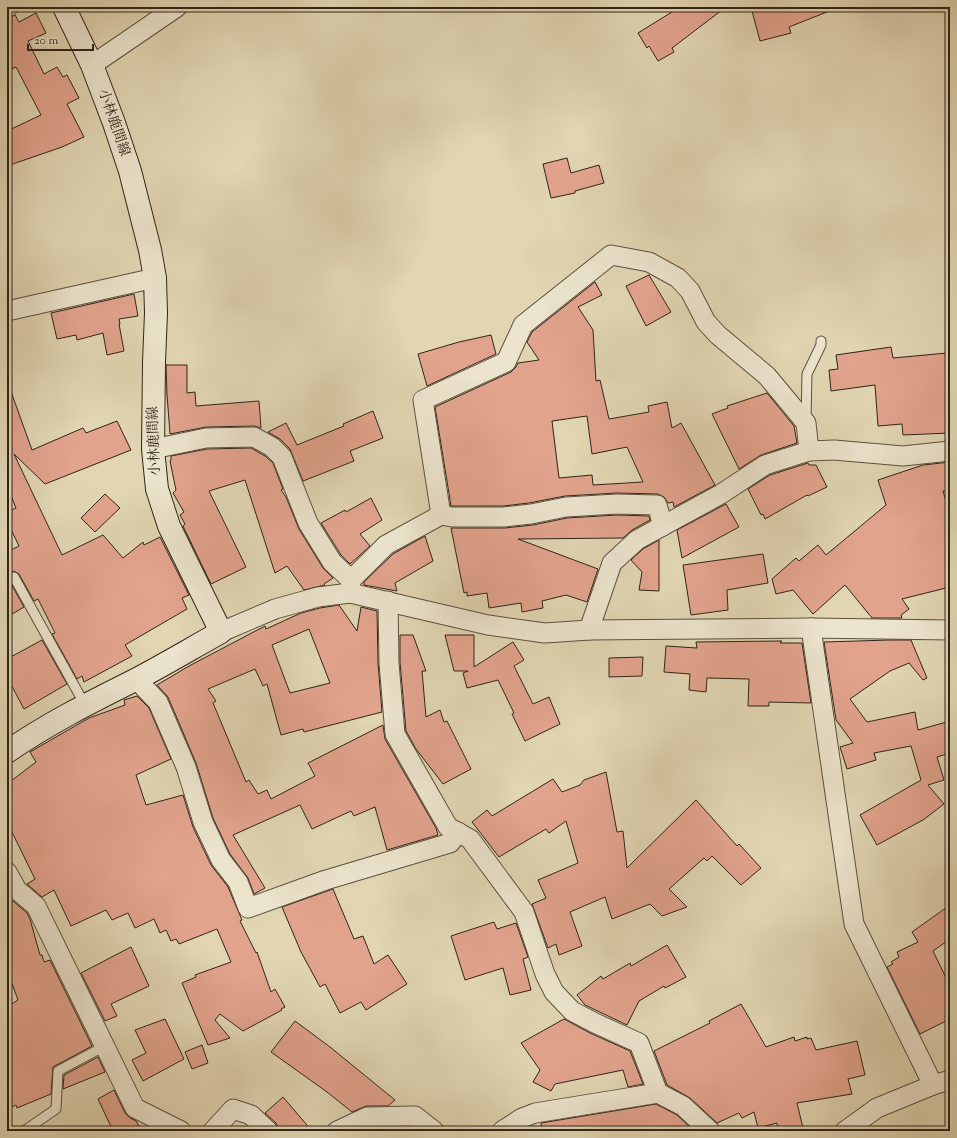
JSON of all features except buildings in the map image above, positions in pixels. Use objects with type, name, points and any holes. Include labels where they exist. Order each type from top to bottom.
[{"type":"main road","name":"小林鹿間線","points":[[64,7],[92,65],[114,122],[130,171],[155,278],[156,313],[153,449],[157,490],[169,526],[221,632]]},
{"type":"main road","points":[[7,752],[30,736],[85,705],[136,679],[221,632]]},
{"type":"street","points":[[92,65],[177,7]]},
{"type":"street","points":[[441,515],[423,400],[506,362],[523,325],[610,255],[649,262],[678,278],[690,291],[706,322],[718,335],[767,376],[806,423],[809,451]]},
{"type":"street","points":[[7,311],[155,278]]},
{"type":"street","points":[[153,449],[206,438],[254,437],[272,447],[282,457],[308,523],[332,562],[350,587],[388,601],[488,625],[545,634],[589,630],[811,628],[950,630]]},
{"type":"street","points":[[589,630],[612,563],[637,540],[721,494],[765,465],[809,451],[834,450],[903,456],[950,451]]},
{"type":"street","points":[[221,632],[274,608],[350,587],[386,545],[441,515],[452,517],[504,517],[531,514],[566,507],[616,504],[657,505],[663,526]]},
{"type":"street","points":[[388,601],[389,664],[395,734],[448,827],[470,839],[524,912],[545,974],[554,992],[572,1011],[639,1043],[658,1093]]},
{"type":"street","points":[[811,628],[854,924],[942,1082],[877,1108],[845,1131]]},
{"type":"street","points":[[136,679],[158,702],[186,767],[203,822],[221,860],[238,882],[248,908],[326,880],[450,843],[458,832]]},
{"type":"street","points":[[7,872],[16,890],[36,906],[136,1108],[181,1131]]},
{"type":"street","points":[[502,1131],[522,1118],[535,1113],[658,1093],[684,1106],[710,1131]]},
{"type":"street","points":[[213,1131],[233,1110],[251,1115],[268,1131]]},
{"type":"street","points":[[337,1131],[367,1117],[415,1116],[434,1131]]},
{"type":"lane","points":[[806,423],[807,374],[821,346],[821,341]]},
{"type":"lane","points":[[14,577],[85,705]]},
{"type":"lane","points":[[24,1131],[56,1109],[58,1071],[105,1046]]}]
